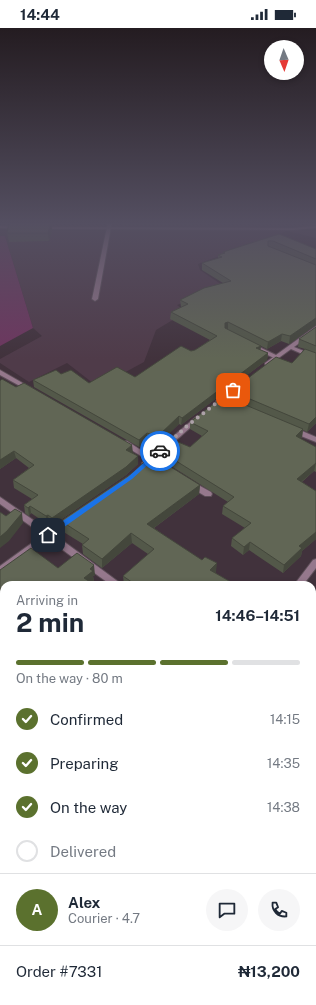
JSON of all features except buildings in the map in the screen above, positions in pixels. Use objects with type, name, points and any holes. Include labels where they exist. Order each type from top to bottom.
[{"type":"street","points":[[95,299],[101,268]]},
{"type":"street","points":[[258,371],[316,328]]},
{"type":"street","points":[[248,344],[276,357]]},
{"type":"street","points":[[290,347],[316,358]]},
{"type":"street","points":[[0,372],[34,392]]},
{"type":"street","points":[[140,468],[207,410],[226,400],[246,380]]},
{"type":"street","points":[[287,427],[316,440]]},
{"type":"street","points":[[117,439],[164,467]]},
{"type":"street","points":[[183,479],[208,494]]},
{"type":"street","points":[[0,500],[111,581]]},
{"type":"street","points":[[0,571],[79,513]]},
{"type":"street","points":[[301,581],[316,562]]},
{"type":"shaded area","points":[[0,268],[15,268],[33,328],[0,346]]},
{"type":"shaded area","points":[[15,268],[199,268],[200,270],[225,287],[177,305],[186,312],[156,330],[144,362],[98,387],[67,363],[29,382],[0,363],[0,359],[42,336],[33,328]]},
{"type":"way so far","points":[[160,451],[187,426],[233,390]]},
{"type":"route","points":[[48,535],[130,478],[160,451]]}]
